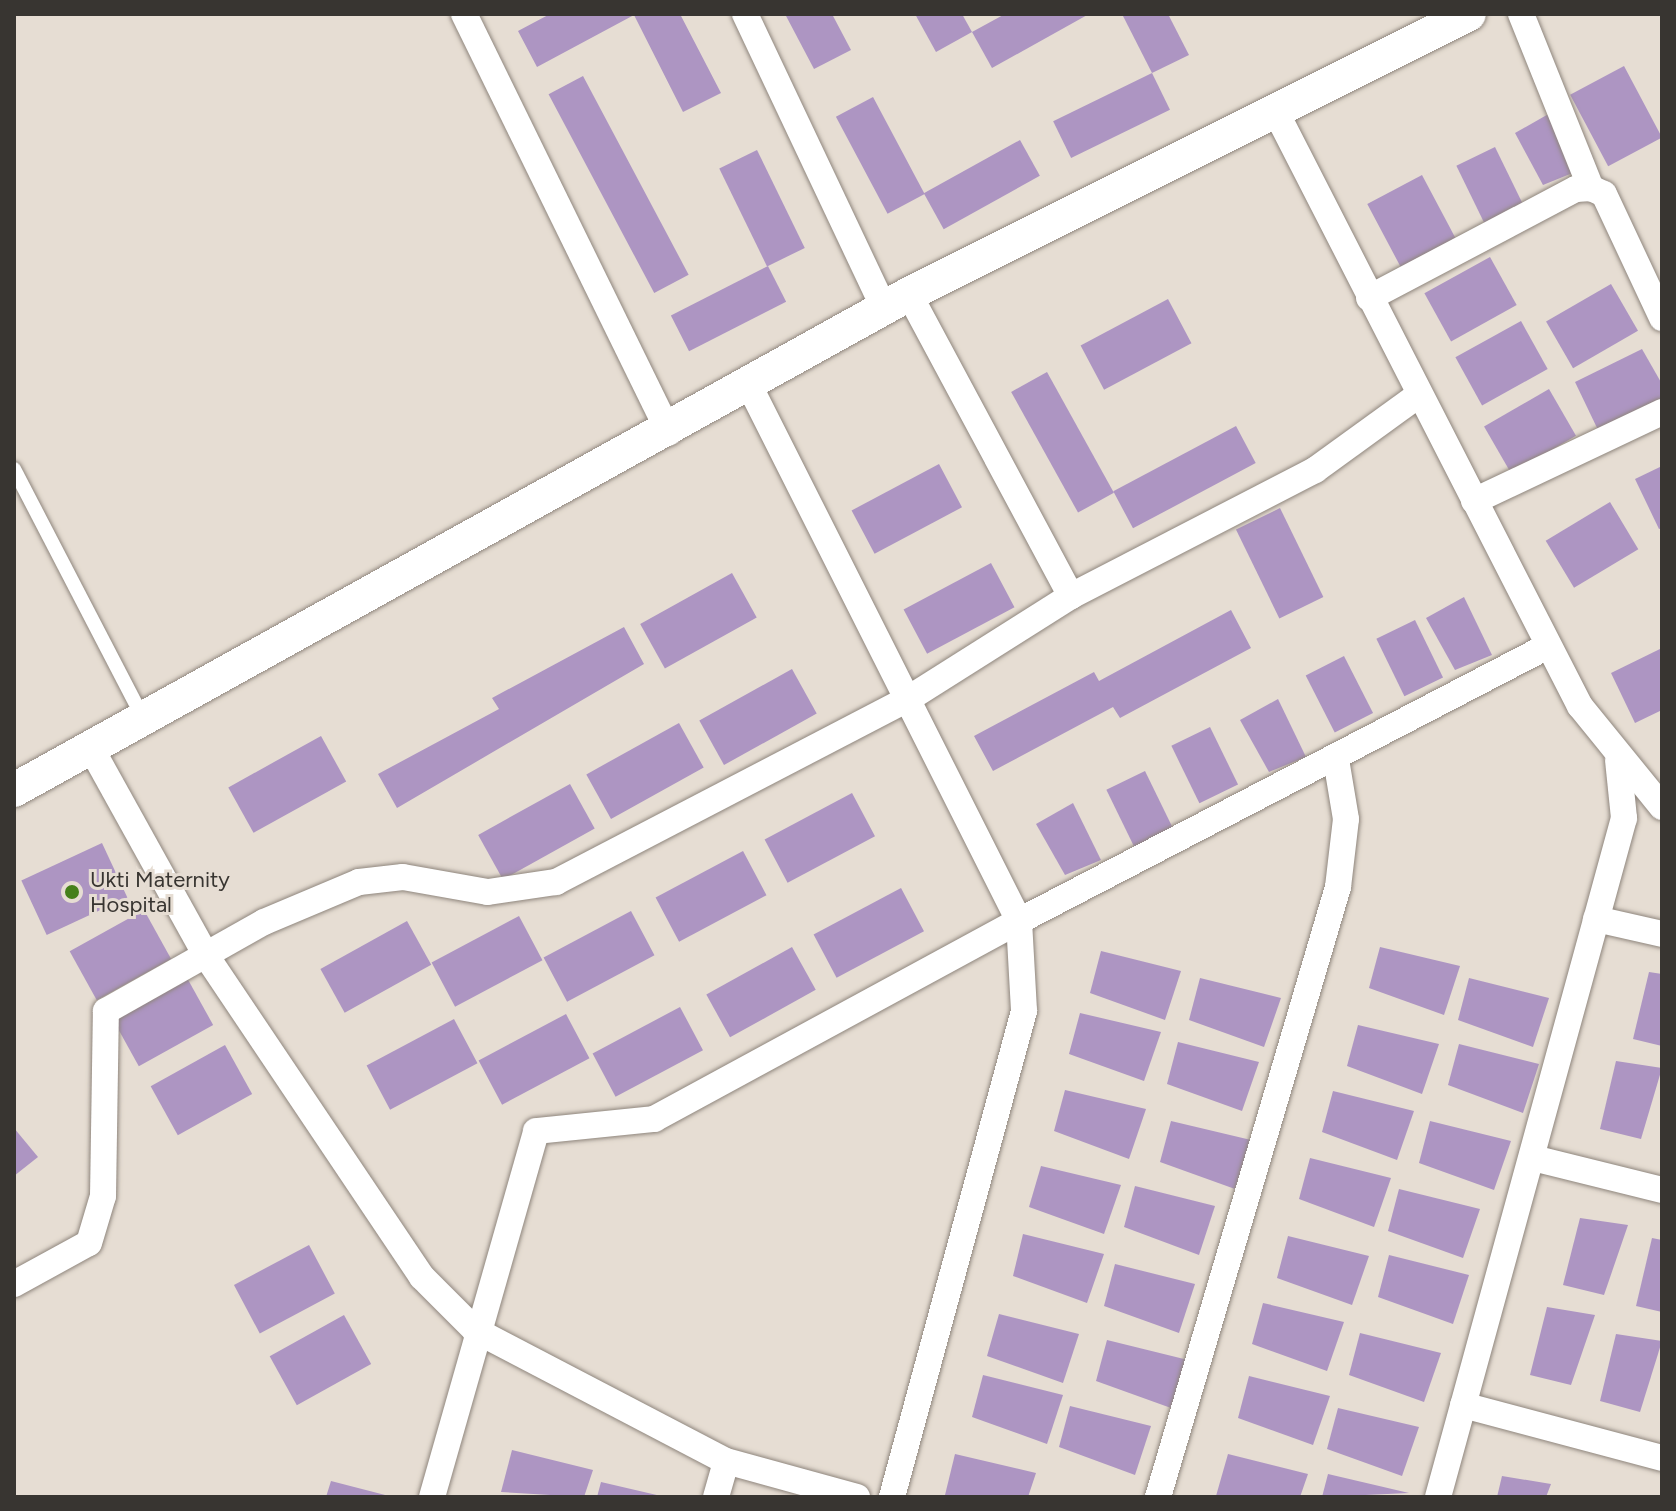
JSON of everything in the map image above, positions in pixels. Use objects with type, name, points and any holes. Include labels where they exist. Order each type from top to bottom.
[{"type":"street","points":[[464,14],[669,432]]},
{"type":"street","points":[[745,14],[896,301],[1071,596]]},
{"type":"street","points":[[14,790],[669,432],[748,383],[896,301],[1277,114],[1469,14]]},
{"type":"street","points":[[1521,14],[1591,188]]},
{"type":"street","points":[[1277,114],[1416,397],[1474,501],[1548,646],[1618,760],[1662,807]]},
{"type":"street","points":[[1369,298],[1576,189],[1591,188],[1604,194],[1662,318]]},
{"type":"street","points":[[748,383],[1019,921],[1024,1011],[892,1497]]},
{"type":"street","points":[[14,1284],[89,1243],[103,1196],[106,1011],[205,954],[359,882],[403,877],[488,892],[556,882],[908,699],[1071,596],[1315,470],[1416,397]]},
{"type":"street","points":[[1474,501],[1662,412]]},
{"type":"street","points":[[432,1497],[475,1330],[536,1131],[654,1119],[1019,921],[1336,759],[1548,646]]},
{"type":"street","points":[[91,748],[205,954],[422,1277],[475,1330],[726,1461],[857,1497]]},
{"type":"street","points":[[1158,1497],[1338,887],[1346,819],[1336,759]]},
{"type":"street","points":[[1438,1497],[1624,818],[1618,760]]},
{"type":"street","points":[[1596,919],[1662,934]]},
{"type":"street","points":[[1533,1158],[1662,1190]]},
{"type":"street","points":[[1463,1405],[1662,1458]]},
{"type":"street","points":[[716,1497],[726,1461]]},
{"type":"lane","points":[[14,469],[143,718]]},
{"type":"building","points":[[550,14],[680,14],[721,93],[683,112],[634,15],[537,67],[518,31]]},
{"type":"building","points":[[785,14],[832,14],[851,50],[814,69]]},
{"type":"building","points":[[915,14],[962,14],[972,32],[936,52]]},
{"type":"building","points":[[1005,14],[1089,14],[992,68],[972,32]]},
{"type":"building","points":[[1122,14],[1168,14],[1189,55],[1152,73]]},
{"type":"building","points":[[1624,66],[1662,138],[1608,166],[1570,95]]},
{"type":"building","points":[[1152,73],[1170,110],[1071,158],[1053,121]]},
{"type":"building","points":[[583,76],[689,275],[654,293],[549,94]]},
{"type":"building","points":[[873,97],[925,194],[888,214],[836,117]]},
{"type":"building","points":[[1552,112],[1580,170],[1543,185],[1515,133]]},
{"type":"building","points":[[1020,140],[1040,176],[944,229],[924,193]]},
{"type":"building","points":[[1495,147],[1523,205],[1484,223],[1456,166]]},
{"type":"building","points":[[757,150],[805,248],[767,266],[719,168]]},
{"type":"building","points":[[1422,175],[1460,246],[1405,275],[1367,204]]},
{"type":"building","points":[[1490,257],[1517,305],[1451,341],[1424,293]]},
{"type":"building","points":[[768,266],[786,302],[689,351],[671,315]]},
{"type":"building","points":[[1611,284],[1638,331],[1573,368],[1546,322]]},
{"type":"building","points":[[1168,299],[1191,343],[1104,390],[1081,345]]},
{"type":"building","points":[[1521,321],[1548,369],[1482,405],[1455,357]]},
{"type":"building","points":[[1642,349],[1662,384],[1662,400],[1599,432],[1575,382]]},
{"type":"building","points":[[1047,372],[1114,493],[1078,513],[1011,392]]},
{"type":"building","points":[[1549,389],[1576,436],[1511,473],[1484,426]]},
{"type":"building","points":[[1236,426],[1256,463],[1133,528],[1113,491]]},
{"type":"building","points":[[939,464],[962,507],[875,554],[852,510]]},
{"type":"building","points":[[1662,466],[1662,528],[1659,529],[1635,479]]},
{"type":"building","points":[[1610,502],[1638,549],[1574,588],[1546,541]]},
{"type":"building","points":[[1280,508],[1323,597],[1279,618],[1236,529]]},
{"type":"building","points":[[991,563],[1014,607],[927,654],[904,609]]},
{"type":"building","points":[[732,573],[757,618],[665,669],[640,624]]},
{"type":"building","points":[[1464,597],[1492,655],[1455,670],[1426,618]]},
{"type":"building","points":[[1231,610],[1251,648],[1120,718],[1113,707],[993,771],[974,736],[1094,672],[1099,681]]},
{"type":"building","points":[[1415,620],[1443,678],[1404,696],[1376,639]]},
{"type":"building","points":[[624,627],[644,664],[397,808],[378,774],[499,709],[492,698]]},
{"type":"building","points":[[1662,648],[1662,710],[1635,723],[1611,673]]},
{"type":"building","points":[[1344,656],[1373,713],[1335,733],[1306,676]]},
{"type":"building","points":[[792,669],[817,714],[724,765],[699,720]]},
{"type":"building","points":[[1278,699],[1306,757],[1269,772],[1240,720]]},
{"type":"building","points":[[679,723],[704,768],[611,819],[586,774]]},
{"type":"building","points":[[1210,727],[1238,785],[1199,803],[1171,746]]},
{"type":"building","points":[[321,736],[346,781],[254,833],[228,787]]},
{"type":"building","points":[[1145,771],[1173,829],[1134,847],[1106,790]]},
{"type":"building","points":[[570,784],[595,829],[503,880],[478,835]]},
{"type":"building","points":[[852,793],[875,836],[788,883],[765,839]]},
{"type":"building","points":[[1073,803],[1101,860],[1065,875],[1036,824]]},
{"type":"building","points":[[102,843],[127,897],[47,935],[21,881]]},
{"type":"building","points":[[743,851],[766,895],[679,942],[656,897]]},
{"type":"building","points":[[901,888],[924,931],[837,978],[814,934]]},
{"type":"building","points":[[144,910],[171,959],[97,1000],[70,951]]},
{"type":"building","points":[[631,911],[654,955],[567,1002],[544,957]]},
{"type":"building","points":[[519,916],[542,960],[455,1007],[432,962]]},
{"type":"building","points":[[407,921],[431,965],[345,1013],[320,969]]},
{"type":"building","points":[[792,947],[816,990],[730,1037],[706,995]]},
{"type":"building","points":[[1380,947],[1460,966],[1444,1015],[1369,988]]},
{"type":"building","points":[[1101,951],[1181,971],[1165,1020],[1090,993]]},
{"type":"building","points":[[1649,972],[1662,974],[1662,1046],[1633,1039]]},
{"type":"building","points":[[186,976],[213,1025],[139,1066],[112,1017]]},
{"type":"building","points":[[1200,978],[1281,998],[1264,1047],[1189,1020]]},
{"type":"building","points":[[1469,978],[1549,998],[1533,1047],[1458,1020]]},
{"type":"building","points":[[680,1007],[703,1050],[616,1097],[593,1053]]},
{"type":"building","points":[[1080,1013],[1161,1032],[1144,1081],[1069,1054]]},
{"type":"building","points":[[566,1014],[589,1058],[502,1105],[479,1060]]},
{"type":"building","points":[[454,1019],[477,1063],[390,1110],[367,1065]]},
{"type":"building","points":[[1358,1025],[1439,1044],[1422,1094],[1347,1066]]},
{"type":"building","points":[[1178,1042],[1259,1062],[1242,1111],[1167,1084]]},
{"type":"building","points":[[1459,1044],[1539,1064],[1523,1113],[1448,1085]]},
{"type":"building","points":[[225,1045],[252,1094],[178,1135],[151,1086]]},
{"type":"building","points":[[1616,1061],[1662,1068],[1641,1139],[1600,1129]]},
{"type":"building","points":[[1065,1090],[1146,1109],[1129,1159],[1054,1131]]},
{"type":"building","points":[[1333,1091],[1414,1111],[1397,1160],[1322,1132]]},
{"type":"building","points":[[1171,1121],[1251,1140],[1235,1189],[1160,1162]]},
{"type":"building","points":[[1430,1121],[1511,1141],[1494,1190],[1419,1163]]},
{"type":"building","points":[[14,1128],[38,1157],[14,1176]]},
{"type":"building","points":[[1310,1158],[1391,1178],[1374,1227],[1299,1199]]},
{"type":"building","points":[[1041,1166],[1121,1185],[1104,1234],[1029,1207]]},
{"type":"building","points":[[1135,1186],[1215,1206],[1199,1255],[1124,1227]]},
{"type":"building","points":[[1399,1189],[1480,1209],[1463,1258],[1388,1231]]},
{"type":"building","points":[[1580,1218],[1628,1225],[1604,1295],[1563,1285]]},
{"type":"building","points":[[1023,1234],[1104,1254],[1087,1303],[1013,1276]]},
{"type":"building","points":[[1288,1236],[1369,1256],[1352,1305],[1277,1278]]},
{"type":"building","points":[[1652,1238],[1662,1240],[1662,1312],[1636,1306]]},
{"type":"building","points":[[309,1245],[335,1294],[260,1333],[234,1285]]},
{"type":"building","points":[[1389,1255],[1469,1275],[1453,1324],[1378,1297]]},
{"type":"building","points":[[1115,1264],[1195,1284],[1179,1333],[1104,1306]]},
{"type":"building","points":[[1263,1303],[1344,1322],[1327,1371],[1252,1344]]},
{"type":"building","points":[[1547,1307],[1595,1315],[1571,1385],[1530,1375]]},
{"type":"building","points":[[999,1314],[1079,1334],[1063,1383],[987,1356]]},
{"type":"building","points":[[344,1315],[371,1364],[297,1405],[270,1356]]},
{"type":"building","points":[[1360,1333],[1441,1353],[1424,1402],[1349,1375]]},
{"type":"building","points":[[1616,1334],[1662,1341],[1640,1412],[1600,1401]]},
{"type":"building","points":[[1107,1340],[1188,1360],[1171,1408],[1096,1381]]},
{"type":"building","points":[[983,1375],[1063,1395],[1047,1444],[972,1417]]},
{"type":"building","points":[[1249,1376],[1330,1396],[1313,1445],[1238,1418]]},
{"type":"building","points":[[1070,1406],[1151,1426],[1135,1475],[1059,1447]]},
{"type":"building","points":[[1338,1408],[1419,1427],[1402,1476],[1327,1449]]},
{"type":"building","points":[[512,1450],[593,1470],[584,1497],[501,1492]]},
{"type":"building","points":[[955,1454],[1036,1473],[1028,1497],[945,1495]]},
{"type":"building","points":[[1228,1454],[1308,1474],[1300,1497],[1216,1496]]},
{"type":"building","points":[[1328,1474],[1409,1493],[1322,1497]]},
{"type":"building","points":[[1502,1476],[1551,1484],[1546,1497],[1497,1497]]},
{"type":"building","points":[[331,1481],[389,1496],[326,1497]]},
{"type":"building","points":[[601,1482],[661,1496],[661,1497],[597,1497]]},
{"type":"place","name":"Ukti Maternity Hospital","points":[[72,892]]}]
